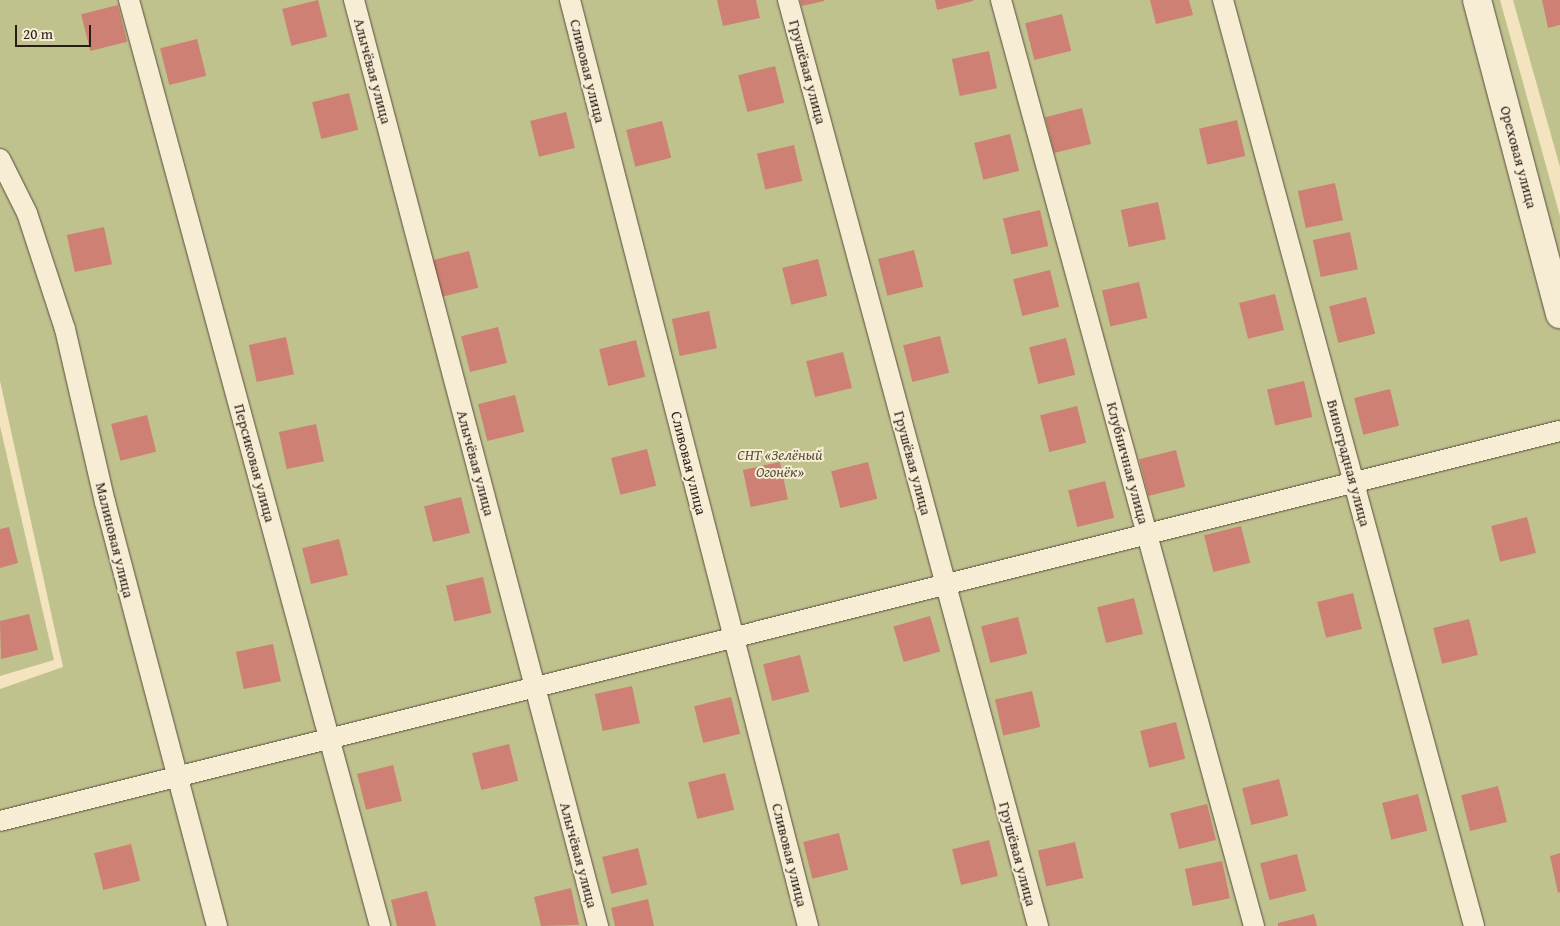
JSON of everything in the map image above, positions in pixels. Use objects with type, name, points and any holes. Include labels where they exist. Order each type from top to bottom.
[{"type":"street","name":"Персиковая улица","points":[[129,0],[380,926]]},
{"type":"street","name":"Алычёвая улица","points":[[354,0],[598,926]]},
{"type":"street","name":"Сливовая улица","points":[[570,0],[808,926]]},
{"type":"street","name":"Грушёвая улица","points":[[788,0],[1038,926]]},
{"type":"street","name":"Клубничная улица","points":[[1001,0],[1254,926]]},
{"type":"street","name":"Виноградная улица","points":[[1223,0],[1474,926]]},
{"type":"street","name":"Ореховая улица","points":[[1477,0],[1560,314]]},
{"type":"street","name":"Малиновая улица","points":[[0,159],[27,213],[65,329],[107,511],[180,776],[217,926]]},
{"type":"street","points":[[0,821],[1560,431]]},
{"type":"green space","name":"СНТ «Зелёный Огонёк»","points":[[0,0],[1500,0],[1560,216],[1560,926],[0,926],[0,689],[63,667],[0,381]]},
{"type":"green space","points":[[1513,0],[1560,0],[1560,167]]},
{"type":"green space","points":[[0,426],[54,660],[0,676]]},
{"type":"building","points":[[318,0],[327,37],[291,46],[282,9]]},
{"type":"building","points":[[717,0],[756,0],[760,18],[723,26]]},
{"type":"building","points":[[800,0],[824,0],[824,1],[802,6]]},
{"type":"building","points":[[935,0],[973,0],[973,1],[937,10]]},
{"type":"building","points":[[1150,0],[1189,0],[1193,15],[1156,24]]},
{"type":"building","points":[[1542,0],[1560,0],[1560,25],[1548,28]]},
{"type":"building","points":[[118,5],[127,42],[90,51],[81,14]]},
{"type":"building","points":[[1062,14],[1071,51],[1034,60],[1025,23]]},
{"type":"building","points":[[197,39],[206,76],[169,85],[160,48]]},
{"type":"building","points":[[989,51],[997,88],[960,96],[952,59]]},
{"type":"building","points":[[775,66],[784,103],[747,112],[738,75]]},
{"type":"building","points":[[349,93],[358,130],[321,139],[312,102]]},
{"type":"building","points":[[1082,108],[1091,144],[1054,153],[1045,117]]},
{"type":"building","points":[[566,112],[575,148],[539,157],[530,121]]},
{"type":"building","points":[[1237,120],[1245,156],[1207,165],[1199,129]]},
{"type":"building","points":[[662,121],[671,158],[635,167],[626,130]]},
{"type":"building","points":[[1010,134],[1019,171],[983,180],[974,143]]},
{"type":"building","points":[[794,145],[802,181],[765,190],[757,154]]},
{"type":"building","points":[[1335,183],[1343,220],[1306,228],[1298,191]]},
{"type":"building","points":[[1158,202],[1166,239],[1129,247],[1121,210]]},
{"type":"building","points":[[1040,210],[1048,246],[1011,255],[1003,219]]},
{"type":"building","points":[[104,227],[112,264],[75,272],[67,235]]},
{"type":"building","points":[[1350,232],[1358,269],[1321,277],[1313,240]]},
{"type":"building","points":[[914,250],[923,287],[887,296],[878,259]]},
{"type":"building","points":[[469,251],[478,288],[441,297],[432,260]]},
{"type":"building","points":[[818,259],[827,296],[791,305],[782,268]]},
{"type":"building","points":[[1050,270],[1059,307],[1022,316],[1013,279]]},
{"type":"building","points":[[1139,282],[1147,318],[1110,327],[1102,291]]},
{"type":"building","points":[[1275,294],[1284,330],[1248,339],[1239,303]]},
{"type":"building","points":[[1366,297],[1375,334],[1338,343],[1329,306]]},
{"type":"building","points":[[709,311],[717,348],[680,356],[672,319]]},
{"type":"building","points":[[498,327],[507,363],[470,372],[461,336]]},
{"type":"building","points":[[940,336],[949,373],[912,382],[903,345]]},
{"type":"building","points":[[286,337],[294,374],[257,382],[249,345]]},
{"type":"building","points":[[1066,338],[1075,375],[1038,384],[1029,347]]},
{"type":"building","points":[[636,340],[645,377],[608,386],[599,349]]},
{"type":"building","points":[[843,352],[852,388],[815,397],[806,361]]},
{"type":"building","points":[[1304,381],[1312,417],[1275,426],[1267,390]]},
{"type":"building","points":[[1390,389],[1399,426],[1363,435],[1354,398]]},
{"type":"building","points":[[515,395],[524,432],[487,441],[478,404]]},
{"type":"building","points":[[1077,406],[1086,443],[1049,452],[1040,415]]},
{"type":"building","points":[[147,415],[156,452],[120,461],[111,424]]},
{"type":"building","points":[[316,424],[324,461],[287,469],[279,432]]},
{"type":"building","points":[[647,449],[656,486],[620,495],[611,458]]},
{"type":"building","points":[[1176,450],[1185,487],[1148,496],[1139,459]]},
{"type":"building","points":[[780,462],[788,499],[751,507],[743,470]]},
{"type":"building","points":[[868,462],[877,499],[840,508],[831,471]]},
{"type":"building","points":[[1105,481],[1114,518],[1077,527],[1068,490]]},
{"type":"building","points":[[461,497],[470,533],[433,542],[424,506]]},
{"type":"building","points":[[1527,517],[1536,553],[1500,562],[1491,526]]},
{"type":"building","points":[[1241,526],[1250,563],[1213,572],[1204,535]]},
{"type":"building","points":[[9,527],[18,563],[0,568],[0,529]]},
{"type":"building","points":[[339,539],[348,575],[311,584],[302,548]]},
{"type":"building","points":[[483,577],[491,613],[454,622],[446,586]]},
{"type":"building","points":[[1353,593],[1362,629],[1326,638],[1317,602]]},
{"type":"building","points":[[1134,598],[1143,634],[1106,643],[1097,607]]},
{"type":"building","points":[[29,614],[38,650],[1,659],[0,621]]},
{"type":"building","points":[[930,616],[940,652],[904,662],[893,626]]},
{"type":"building","points":[[1018,617],[1027,654],[990,663],[981,626]]},
{"type":"building","points":[[1469,619],[1478,655],[1442,664],[1433,628]]},
{"type":"building","points":[[273,644],[281,681],[244,689],[236,652]]},
{"type":"building","points":[[800,655],[809,692],[772,701],[763,664]]},
{"type":"building","points":[[632,686],[640,723],[603,731],[595,694]]},
{"type":"building","points":[[1032,691],[1040,727],[1003,736],[995,700]]},
{"type":"building","points":[[731,697],[740,734],[703,743],[694,706]]},
{"type":"building","points":[[1176,722],[1185,759],[1149,768],[1140,731]]},
{"type":"building","points":[[509,744],[518,781],[481,790],[472,753]]},
{"type":"building","points":[[393,765],[402,801],[366,810],[357,774]]},
{"type":"building","points":[[725,773],[734,810],[697,819],[688,782]]},
{"type":"building","points":[[1279,779],[1288,816],[1251,825],[1242,788]]},
{"type":"building","points":[[1498,786],[1507,822],[1470,831],[1461,795]]},
{"type":"building","points":[[1418,794],[1427,831],[1391,840],[1382,803]]},
{"type":"building","points":[[1207,804],[1216,840],[1179,849],[1170,813]]},
{"type":"building","points":[[839,833],[848,870],[812,879],[803,842]]},
{"type":"building","points":[[989,840],[998,876],[961,885],[952,849]]},
{"type":"building","points":[[1075,842],[1083,878],[1046,887],[1038,851]]},
{"type":"building","points":[[131,844],[140,881],[103,890],[94,853]]},
{"type":"building","points":[[638,848],[647,885],[611,894],[602,857]]},
{"type":"building","points":[[1560,853],[1560,892],[1558,893],[1550,856]]},
{"type":"building","points":[[1297,854],[1306,891],[1269,900],[1260,863]]},
{"type":"building","points":[[1222,861],[1230,898],[1193,906],[1185,869]]},
{"type":"building","points":[[571,888],[579,925],[541,926],[534,897]]},
{"type":"building","points":[[427,891],[436,926],[397,926],[391,900]]},
{"type":"building","points":[[648,899],[654,926],[615,926],[611,908]]},
{"type":"building","points":[[1314,914],[1317,926],[1278,926],[1278,923]]}]
